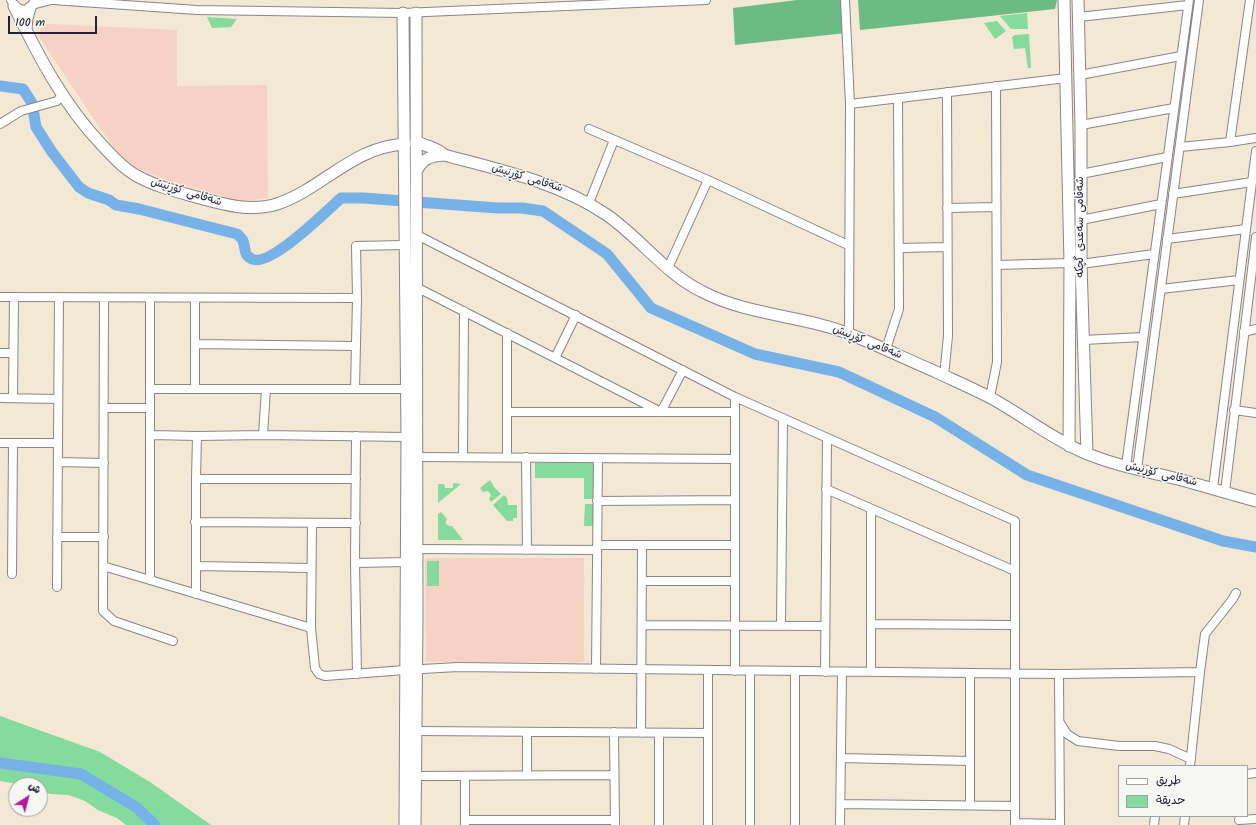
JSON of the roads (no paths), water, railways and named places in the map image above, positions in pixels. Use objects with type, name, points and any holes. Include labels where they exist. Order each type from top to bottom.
[{"type":"main road","name":"شەقامی سەعدی گچکە","points":[[1064,0],[1070,263],[1069,446]]},
{"type":"main road","name":"شەقامی سەعدی گچکە","points":[[1078,0],[1081,104],[1081,264],[1087,454]]},
{"type":"main road","name":"شەقامی کۆڕنیش","points":[[12,2],[58,99],[114,158],[136,175],[162,187],[232,207],[255,208],[277,204],[305,190],[361,155],[382,148],[405,144]]},
{"type":"main road","points":[[26,32],[26,18],[32,4]]},
{"type":"main road","points":[[403,13],[406,230],[406,562],[415,731],[415,825]]},
{"type":"main road","points":[[405,825],[417,549],[416,13]]},
{"type":"main road","points":[[1067,105],[1081,104]]},
{"type":"main road","name":"شەقامی کۆڕنیش","points":[[416,141],[440,150],[444,155],[547,184],[589,203],[627,230],[668,268],[695,288],[718,299],[848,333],[990,397],[1069,446],[1087,454],[1256,501]]},
{"type":"main road","points":[[417,170],[428,158],[432,156],[444,155]]},
{"type":"main road","points":[[406,230],[417,235]]},
{"type":"street","points":[[12,2],[22,10],[32,4],[52,0],[196,10],[416,13],[706,0]]},
{"type":"street","points":[[845,0],[850,104],[848,333]]},
{"type":"street","points":[[1137,469],[1199,0]]},
{"type":"street","points":[[1230,142],[1250,0]]},
{"type":"street","points":[[1078,17],[1188,2],[1126,466]]},
{"type":"street","points":[[1080,75],[1181,56]]},
{"type":"street","points":[[850,104],[1066,78]]},
{"type":"street","points":[[990,397],[997,362],[996,86]]},
{"type":"street","points":[[944,376],[948,336],[947,92]]},
{"type":"street","points":[[886,349],[899,309],[898,98]]},
{"type":"street","points":[[0,124],[21,111],[58,99]]},
{"type":"street","points":[[1081,125],[1174,108]]},
{"type":"street","points":[[589,129],[708,180],[848,245]]},
{"type":"street","points":[[1180,146],[1230,142],[1256,138]]},
{"type":"street","points":[[589,203],[614,140]]},
{"type":"street","points":[[1213,488],[1246,229],[1252,210],[1252,182],[1256,152]]},
{"type":"street","points":[[1081,174],[1167,157]]},
{"type":"street","points":[[668,268],[708,180]]},
{"type":"street","points":[[1173,194],[1252,182]]},
{"type":"street","points":[[1081,220],[1161,204]]},
{"type":"street","points":[[947,208],[996,207]]},
{"type":"street","points":[[1167,239],[1246,229]]},
{"type":"street","points":[[417,235],[735,397],[1015,521],[1015,824],[1060,825],[1060,674]]},
{"type":"street","points":[[1224,492],[1244,332],[1253,277],[1256,237]]},
{"type":"street","points":[[355,389],[357,298],[356,246],[406,245]]},
{"type":"street","points":[[899,248],[947,247]]},
{"type":"street","points":[[1081,264],[1154,254]]},
{"type":"street","points":[[996,265],[1070,263]]},
{"type":"street","points":[[1160,289],[1239,280]]},
{"type":"street","points":[[416,287],[661,412]]},
{"type":"street","points":[[0,297],[357,298]]},
{"type":"street","points":[[13,398],[14,297]]},
{"type":"street","points":[[57,587],[59,297]]},
{"type":"street","points":[[104,298],[103,611],[114,621],[173,641]]},
{"type":"street","points":[[150,298],[150,580]]},
{"type":"street","points":[[195,298],[195,389]]},
{"type":"street","points":[[463,457],[464,311]]},
{"type":"street","points":[[555,358],[576,315]]},
{"type":"street","points":[[1244,332],[1256,329]]},
{"type":"street","points":[[507,457],[508,334]]},
{"type":"street","points":[[1083,340],[1143,337]]},
{"type":"street","points":[[195,344],[356,346]]},
{"type":"street","points":[[0,353],[14,353]]},
{"type":"street","points":[[661,412],[683,370]]},
{"type":"street","points":[[150,389],[406,389]]},
{"type":"street","points":[[263,435],[266,389]]},
{"type":"street","points":[[735,397],[735,671]]},
{"type":"street","points":[[0,398],[58,399]]},
{"type":"street","points":[[104,408],[150,408]]},
{"type":"street","points":[[1234,410],[1256,413]]},
{"type":"street","points":[[507,412],[736,412]]},
{"type":"street","points":[[781,625],[783,418]]},
{"type":"street","points":[[151,435],[407,437]]},
{"type":"street","points":[[196,594],[195,522],[197,436]]},
{"type":"street","points":[[356,436],[355,563],[357,674]]},
{"type":"street","points":[[825,672],[826,489],[828,438]]},
{"type":"street","points":[[0,443],[58,443]]},
{"type":"street","points":[[12,574],[13,443]]},
{"type":"street","points":[[1127,453],[1132,456],[1138,454]]},
{"type":"street","points":[[416,457],[736,459]]},
{"type":"street","points":[[526,458],[526,550]]},
{"type":"street","points":[[596,669],[598,458]]},
{"type":"street","points":[[58,462],[104,463]]},
{"type":"street","points":[[196,479],[356,479]]},
{"type":"street","points":[[826,489],[1015,572]]},
{"type":"street","points":[[597,501],[735,500]]},
{"type":"street","points":[[871,509],[871,672]]},
{"type":"street","points":[[195,522],[356,523]]},
{"type":"street","points":[[312,523],[311,628],[315,668],[319,674],[325,676],[458,667],[1015,674],[1200,672]]},
{"type":"street","points":[[57,537],[104,537]]},
{"type":"street","points":[[417,549],[526,550],[642,545],[735,545]]},
{"type":"street","points":[[641,733],[642,545]]},
{"type":"street","points":[[355,563],[406,562]]},
{"type":"street","points":[[103,566],[311,628]]},
{"type":"street","points":[[196,566],[312,568]]},
{"type":"street","points":[[642,581],[735,581]]},
{"type":"street","points":[[1060,723],[1067,734],[1078,741],[1119,746],[1155,746],[1169,749],[1191,762],[1205,634],[1236,594]]},
{"type":"street","points":[[871,624],[1015,625]]},
{"type":"street","points":[[642,625],[825,626]]},
{"type":"street","points":[[708,670],[708,825]]},
{"type":"street","points":[[750,671],[750,825]]},
{"type":"street","points":[[795,671],[795,825]]},
{"type":"street","points":[[840,825],[842,672]]},
{"type":"street","points":[[970,673],[970,805]]},
{"type":"street","points":[[415,731],[708,733]]},
{"type":"street","points":[[527,732],[527,775]]},
{"type":"street","points":[[465,776],[465,822],[615,822],[614,732]]},
{"type":"street","points":[[659,733],[659,825]]},
{"type":"street","points":[[841,758],[969,761]]},
{"type":"street","points":[[415,776],[614,775]]},
{"type":"street","points":[[841,804],[1015,806]]},
{"type":"street","points":[[1239,820],[1256,819]]},
{"type":"waterway","points":[[0,86],[23,89],[32,103],[36,127],[52,152],[79,187],[88,193],[109,200],[116,205],[139,209],[237,234],[242,238],[245,251],[252,259],[260,259],[271,255],[284,247],[298,237],[341,198],[363,198],[498,208],[522,208],[543,211],[607,254],[651,308],[755,354],[839,372],[935,417],[1027,475],[1223,541],[1256,547]]},
{"type":"waterway","points":[[0,763],[81,774],[136,807],[155,825]]}]
